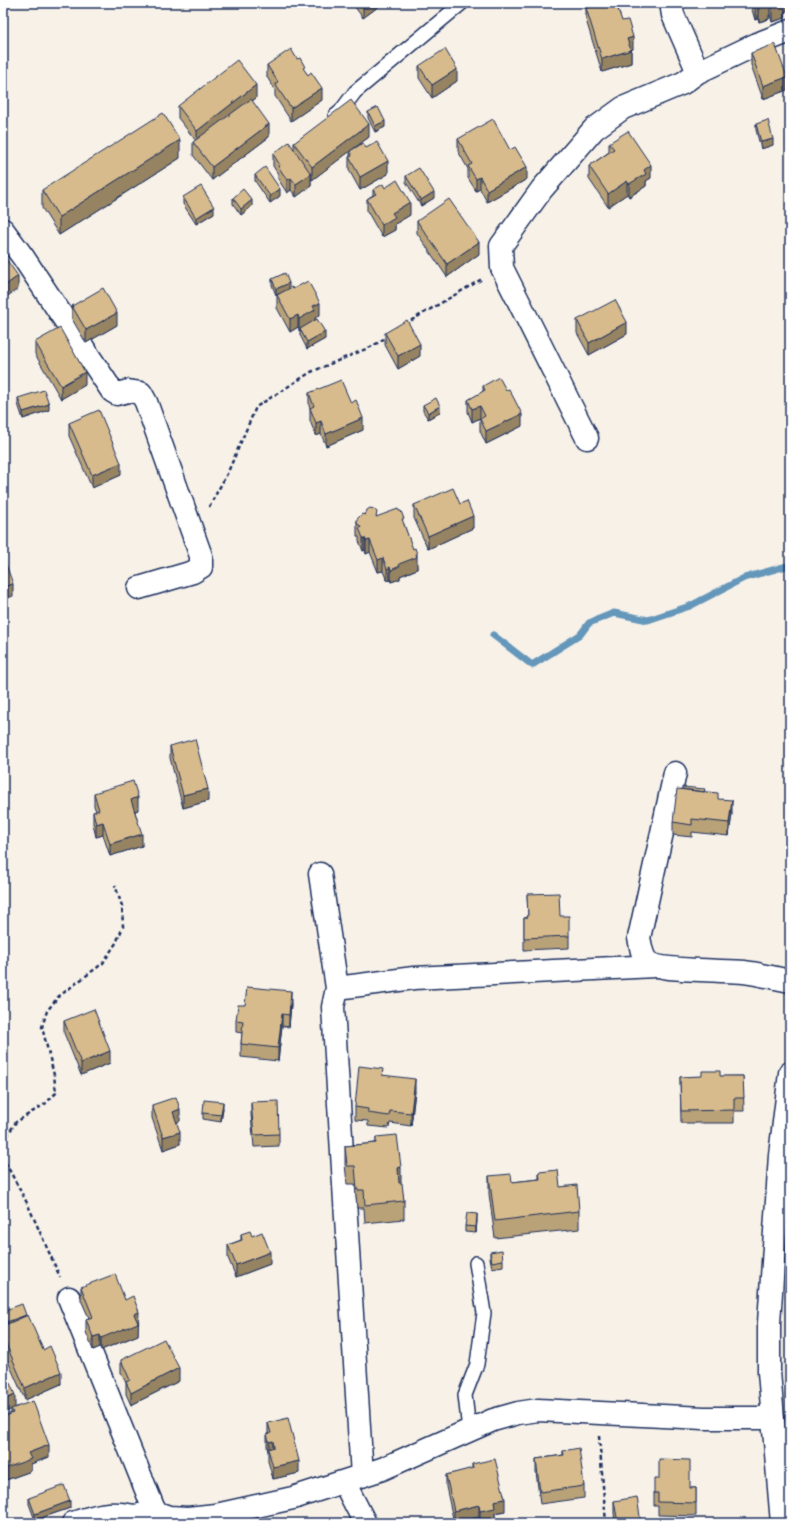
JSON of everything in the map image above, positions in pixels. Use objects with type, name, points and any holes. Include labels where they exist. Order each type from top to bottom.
[{"type":"street","points":[[671,3],[673,15],[698,72]]},
{"type":"street","points":[[587,438],[502,268],[501,246],[542,189],[594,129],[623,108],[683,84],[698,72],[757,44],[790,31]]},
{"type":"street","points":[[3,230],[23,257],[112,391],[117,394],[128,391],[141,393],[146,402],[194,535],[201,556],[201,567],[193,572],[139,588]]},
{"type":"street","points":[[655,966],[647,961],[641,950],[639,938],[675,773]]},
{"type":"street","points":[[320,874],[337,988],[334,1015],[353,1479],[365,1523]]},
{"type":"street","points":[[337,988],[414,978],[655,966],[745,972],[790,981]]},
{"type":"street","points":[[782,1523],[782,1444],[773,1418],[769,1372],[769,1323],[780,1155],[790,1073]]},
{"type":"street","points":[[69,1298],[138,1517]]},
{"type":"street","points":[[73,1523],[96,1515],[118,1513],[138,1517],[188,1518],[216,1515],[293,1498],[400,1462],[493,1420],[518,1413],[538,1410],[704,1418],[773,1418]]},
{"type":"lane","points":[[327,122],[340,112],[355,92],[462,3]]},
{"type":"lane","points":[[469,1430],[465,1394],[477,1364],[484,1314],[476,1263]]},
{"type":"path","points":[[400,327],[502,268]]},
{"type":"path","points":[[194,535],[228,472],[256,407],[311,372],[373,346],[390,334]]},
{"type":"path","points":[[3,1142],[16,1122],[44,1104],[56,1093],[54,1075],[42,1027],[47,1011],[58,997],[103,963],[116,943],[123,927],[122,906],[115,885]]},
{"type":"path","points":[[3,1149],[4,1160],[27,1204],[69,1298]]},
{"type":"path","points":[[597,1412],[606,1523]]},
{"type":"building","points":[[601,3],[616,3],[622,21],[628,20],[633,37],[627,39],[631,50],[602,59],[586,8]]},
{"type":"building","points":[[775,44],[787,77],[763,86],[751,53]]},
{"type":"building","points":[[291,49],[297,59],[300,58],[305,67],[303,68],[308,75],[311,72],[322,88],[291,108],[275,84],[278,82],[267,65]]},
{"type":"building","points":[[445,49],[457,69],[432,85],[419,66]]},
{"type":"building","points":[[237,60],[256,85],[197,131],[178,106]]},
{"type":"building","points":[[251,99],[269,124],[212,167],[193,142]]},
{"type":"building","points":[[351,100],[369,124],[312,167],[294,143]]},
{"type":"building","points":[[378,107],[385,121],[375,126],[368,112]]},
{"type":"building","points":[[163,113],[180,140],[59,217],[42,190]]},
{"type":"building","points":[[493,119],[510,150],[515,147],[527,167],[487,190],[480,177],[476,179],[468,166],[472,164],[458,139]]},
{"type":"building","points":[[768,120],[773,139],[761,142],[756,124]]},
{"type":"building","points":[[628,131],[651,165],[644,170],[646,174],[629,184],[627,181],[608,194],[589,166],[614,149],[609,143]]},
{"type":"building","points":[[289,142],[311,174],[296,184],[291,178],[287,180],[278,166],[280,165],[273,154]]},
{"type":"building","points":[[377,142],[388,161],[360,177],[349,157],[352,156],[350,151],[363,143],[366,148]]},
{"type":"building","points":[[265,167],[280,189],[270,196],[255,175]]},
{"type":"building","points":[[419,168],[434,192],[421,200],[406,176]]},
{"type":"building","points":[[397,180],[410,202],[392,213],[395,217],[382,225],[367,199],[376,194],[373,190],[383,184],[385,188]]},
{"type":"building","points":[[201,186],[214,207],[196,218],[183,197]]},
{"type":"building","points":[[243,189],[252,200],[241,209],[233,198]]},
{"type":"building","points":[[449,199],[479,242],[447,264],[417,221]]},
{"type":"building","points":[[3,255],[18,276],[3,287]]},
{"type":"building","points":[[285,273],[289,283],[276,289],[272,279]]},
{"type":"building","points":[[308,281],[320,303],[313,306],[315,310],[299,319],[298,315],[290,319],[277,295]]},
{"type":"building","points":[[103,288],[117,313],[86,330],[72,306]]},
{"type":"building","points":[[615,300],[627,322],[589,343],[577,320]]},
{"type":"building","points":[[317,319],[325,332],[307,342],[300,329]]},
{"type":"building","points":[[407,320],[420,344],[398,356],[385,333]]},
{"type":"building","points":[[60,328],[85,372],[61,386],[35,342]]},
{"type":"building","points":[[499,377],[506,390],[509,389],[522,414],[486,431],[480,419],[485,416],[480,406],[472,409],[468,400],[485,390],[483,386]]},
{"type":"building","points":[[341,380],[351,403],[356,400],[363,418],[326,434],[321,421],[316,423],[310,408],[314,406],[309,393]]},
{"type":"building","points":[[44,390],[49,404],[23,412],[18,398]]},
{"type":"building","points":[[436,398],[440,406],[428,413],[423,405]]},
{"type":"building","points":[[99,410],[121,463],[92,475],[69,423]]},
{"type":"building","points":[[453,488],[460,504],[467,501],[473,516],[428,536],[414,505]]},
{"type":"building","points":[[370,508],[377,512],[376,517],[398,509],[401,511],[404,519],[402,519],[413,549],[415,548],[417,557],[399,564],[400,566],[391,570],[390,567],[387,569],[383,558],[378,560],[370,540],[366,541],[365,538],[363,538],[359,528],[361,528],[357,523],[357,519],[362,514],[365,515],[367,510]]},
{"type":"building","points":[[4,559],[13,584],[3,587],[3,560]]},
{"type":"building","points":[[195,739],[208,789],[183,795],[170,746]]},
{"type":"building","points":[[133,781],[138,797],[131,800],[142,834],[110,844],[103,822],[96,824],[93,812],[99,810],[94,793]]},
{"type":"building","points":[[682,787],[705,789],[704,792],[682,789]]},
{"type":"building","points":[[677,789],[718,793],[718,799],[732,800],[729,823],[692,819],[692,825],[673,822]]},
{"type":"building","points":[[559,893],[560,916],[569,916],[569,936],[524,938],[524,918],[528,917],[527,894]]},
{"type":"building","points":[[247,987],[291,991],[289,1015],[282,1014],[278,1048],[241,1044],[243,1021],[236,1020],[238,1005],[245,1005]]},
{"type":"building","points":[[94,1009],[110,1051],[81,1063],[64,1021]]},
{"type":"building","points":[[359,1066],[383,1069],[382,1075],[415,1079],[411,1113],[390,1111],[389,1116],[368,1113],[368,1109],[355,1107]]},
{"type":"building","points":[[702,1071],[720,1071],[720,1076],[743,1076],[744,1098],[734,1098],[734,1110],[681,1111],[680,1077],[702,1076]]},
{"type":"building","points":[[176,1097],[180,1109],[173,1112],[180,1132],[163,1137],[152,1105]]},
{"type":"building","points":[[204,1100],[223,1102],[221,1115],[203,1113]]},
{"type":"building","points":[[278,1101],[279,1134],[254,1135],[251,1102]]},
{"type":"building","points":[[397,1135],[401,1167],[398,1168],[399,1183],[402,1183],[404,1201],[365,1205],[364,1190],[357,1190],[355,1166],[347,1166],[345,1146],[376,1143],[376,1137]]},
{"type":"building","points":[[558,1170],[560,1187],[577,1185],[579,1211],[495,1221],[489,1176],[511,1174],[512,1182],[540,1179],[539,1172]]},
{"type":"building","points":[[467,1213],[477,1214],[476,1227],[465,1226]]},
{"type":"building","points":[[250,1231],[252,1236],[262,1232],[270,1252],[236,1265],[228,1245],[242,1240],[241,1234]]},
{"type":"building","points":[[502,1250],[503,1260],[492,1262],[490,1252]]},
{"type":"building","points":[[115,1274],[125,1300],[133,1296],[139,1312],[134,1314],[138,1323],[101,1338],[100,1335],[93,1337],[86,1319],[93,1317],[81,1287]]},
{"type":"building","points":[[22,1304],[26,1315],[7,1322],[3,1311]]},
{"type":"building","points":[[28,1315],[43,1350],[50,1346],[61,1372],[25,1388],[3,1337],[3,1326]]},
{"type":"building","points":[[164,1339],[179,1368],[131,1393],[126,1382],[130,1380],[121,1360]]},
{"type":"building","points":[[3,1367],[15,1395],[3,1400]]},
{"type":"building","points":[[33,1401],[49,1445],[28,1453],[31,1459],[6,1468],[3,1461],[3,1417],[13,1413],[11,1409]]},
{"type":"building","points":[[288,1418],[299,1461],[273,1467],[268,1449],[274,1447],[273,1441],[269,1442],[267,1434],[271,1433],[268,1423]]},
{"type":"building","points":[[579,1448],[584,1486],[540,1492],[536,1459],[564,1455],[563,1451]]},
{"type":"building","points":[[495,1459],[505,1499],[494,1501],[495,1508],[480,1511],[479,1505],[454,1511],[446,1475],[473,1468],[472,1464]]},
{"type":"building","points":[[659,1459],[690,1460],[690,1488],[696,1488],[696,1503],[658,1502],[658,1493],[654,1493],[654,1479],[659,1479]]},
{"type":"building","points":[[64,1485],[70,1501],[35,1514],[29,1498]]},
{"type":"building","points":[[637,1497],[641,1523],[618,1523],[614,1501]]},
{"type":"waterway","points":[[493,635],[532,665],[580,635],[589,623],[614,613],[648,620],[690,606],[744,578],[790,565]]}]
